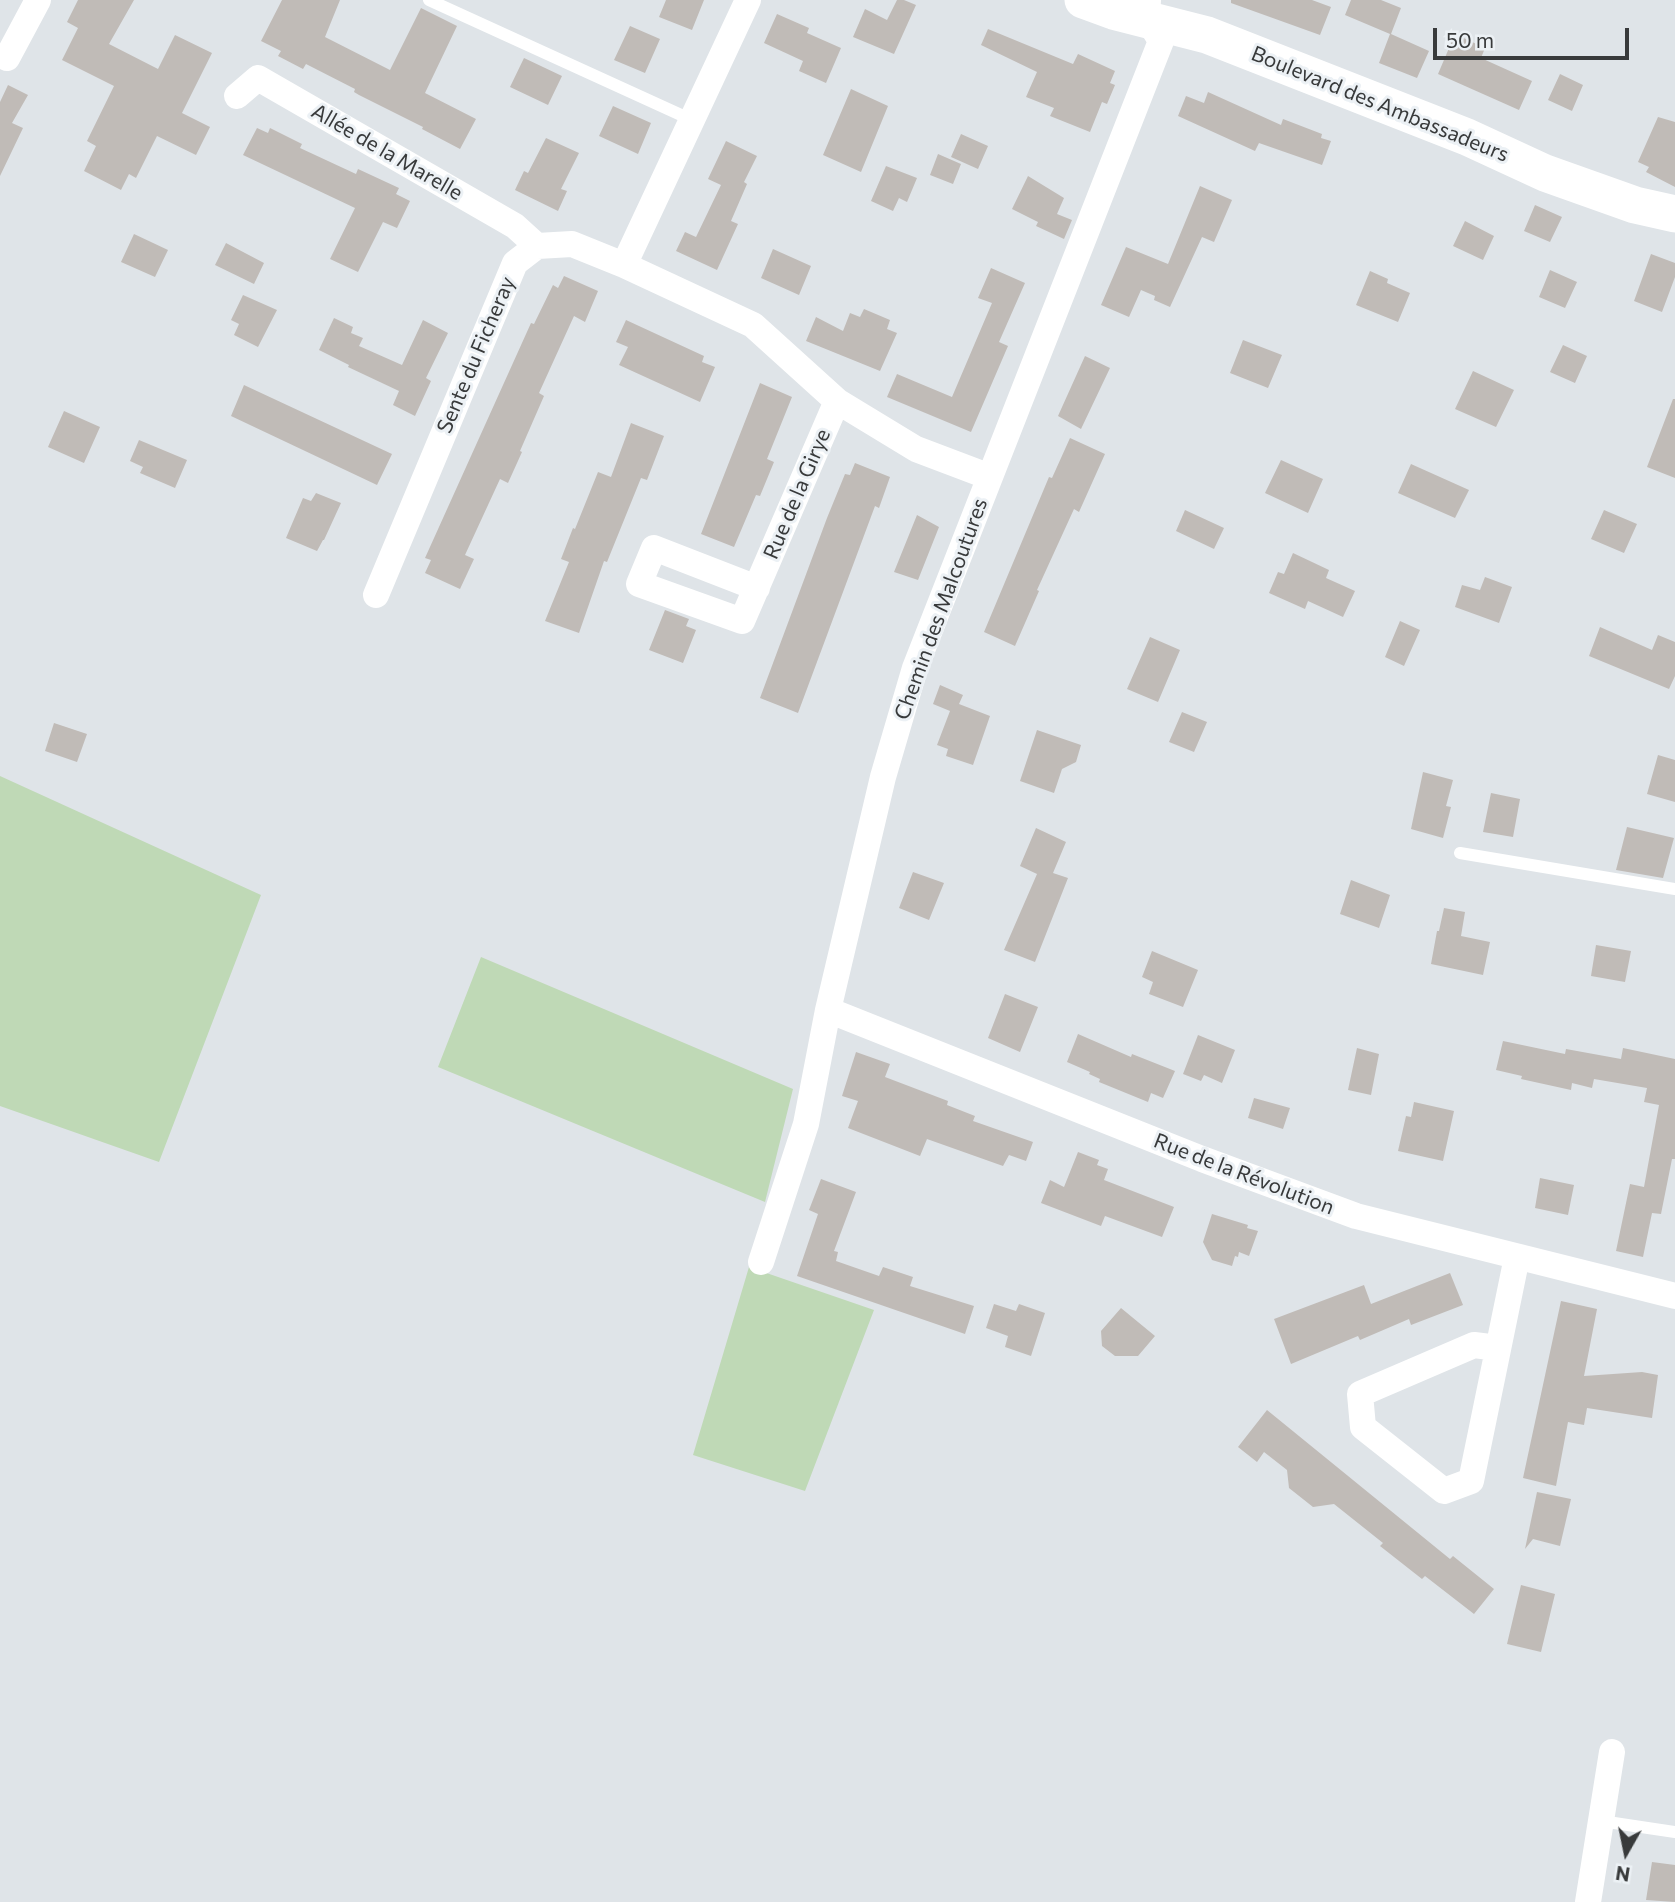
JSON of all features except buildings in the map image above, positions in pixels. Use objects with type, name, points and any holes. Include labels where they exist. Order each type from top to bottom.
[{"type":"main road","name":"Boulevard des Ambassadeurs","points":[[1083,0],[1113,11],[1148,9],[1207,35],[1467,136],[1545,173],[1635,205],[1675,214]]},
{"type":"street","points":[[7,58],[38,0]]},
{"type":"street","points":[[624,265],[748,0]]},
{"type":"street","name":"Chemin des Malcoutures","points":[[761,1262],[806,1124],[828,1010],[883,777],[915,668],[1161,41],[1148,9]]},
{"type":"street","name":"Allée de la Marelle","points":[[237,96],[258,78],[515,226],[537,246]]},
{"type":"street","points":[[537,246],[572,244],[753,325],[837,401],[916,449],[990,477]]},
{"type":"street","name":"Sente du Ficheray","points":[[376,595],[515,263],[537,246]]},
{"type":"street","name":"Rue de la Girye","points":[[757,588],[837,401]]},
{"type":"street","name":"Rue de la Révolution","points":[[828,1010],[1202,1159],[1356,1216],[1675,1296]]},
{"type":"street","points":[[1499,1348],[1474,1345],[1360,1394],[1363,1427],[1444,1491],[1471,1481],[1499,1348],[1517,1256]]},
{"type":"street","points":[[1588,1902],[1612,1752]]},
{"type":"lane","points":[[429,0],[692,121]]},
{"type":"lane","points":[[1460,853],[1675,889]]},
{"type":"lane","points":[[1601,1821],[1675,1832]]},
{"type":"green space","points":[[0,776],[261,895],[159,1162],[0,1106]]},
{"type":"green space","points":[[481,957],[793,1089],[765,1202],[438,1067]]},
{"type":"green space","points":[[749,1267],[874,1310],[805,1491],[693,1455]]}]
